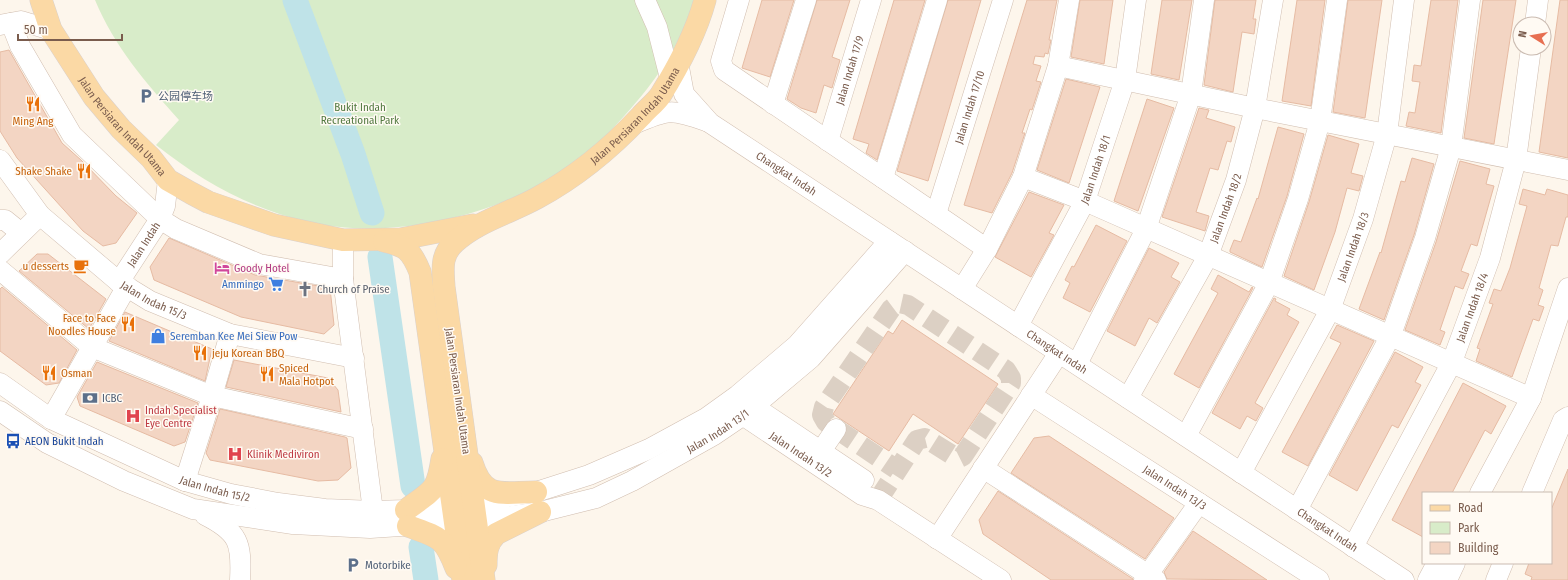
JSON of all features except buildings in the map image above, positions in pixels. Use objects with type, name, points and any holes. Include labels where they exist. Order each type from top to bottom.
[{"type":"main road","name":"Jalan Persiaran Indah Utama","points":[[40,0],[51,30],[94,97],[121,128],[151,158],[168,180],[208,202],[274,225],[343,240],[383,240],[431,234],[486,222]]},
{"type":"main road","name":"Jalan Persiaran Indah Utama","points":[[463,580],[464,513],[454,439],[442,264],[446,252],[455,242],[486,222],[537,198],[573,176],[606,151],[659,96],[674,70],[701,14],[705,0]]},
{"type":"main road","name":"Jalan Persiaran Indah Utama","points":[[383,240],[401,244],[410,251],[420,272],[454,439]]},
{"type":"main road","points":[[454,439],[478,480],[487,489],[538,502]]},
{"type":"main road","points":[[454,439],[434,490],[407,518],[445,544],[449,550],[460,580]]},
{"type":"main road","points":[[485,580],[486,552],[492,538],[538,502]]},
{"type":"main road","name":"Jalan Persiaran Indah Utama","points":[[464,513],[485,580]]},
{"type":"street","points":[[11,23],[40,0]]},
{"type":"street","name":"Changkat Indah","points":[[645,0],[684,94],[710,123],[1404,580]]},
{"type":"street","points":[[740,0],[721,62],[724,70],[987,249]]},
{"type":"street","points":[[773,104],[806,0]]},
{"type":"street","name":"Jalan Indah 17/9","points":[[828,140],[871,0]]},
{"type":"street","points":[[883,178],[937,0]]},
{"type":"street","name":"Jalan Indah 17/10","points":[[936,214],[1003,0]]},
{"type":"street","points":[[962,289],[987,249],[1023,177],[1058,66],[1068,0]]},
{"type":"street","name":"Jalan Indah 18/1","points":[[1018,326],[1085,201],[1125,80],[1136,0]]},
{"type":"street","points":[[1077,364],[1146,229],[1191,94],[1204,0]]},
{"type":"street","name":"Jalan Indah 18/2","points":[[1128,398],[1208,256],[1236,180],[1255,108],[1273,0]]},
{"type":"street","points":[[1186,436],[1269,284],[1298,199],[1320,121],[1337,0]]},
{"type":"street","name":"Jalan Indah 18/3","points":[[1241,473],[1330,310],[1363,219],[1387,134],[1404,0]]},
{"type":"street","points":[[1297,510],[1391,335],[1425,238],[1451,147],[1470,0]]},
{"type":"street","points":[[1536,16],[1538,0]]},
{"type":"street","points":[[11,23],[51,30]]},
{"type":"street","points":[[11,23],[20,46],[72,135],[163,212],[176,229],[258,264],[343,279]]},
{"type":"street","name":"Jalan Indah 18/4","points":[[1353,547],[1452,362],[1490,258],[1516,160],[1531,56]]},
{"type":"street","points":[[1058,66],[1255,108],[1568,170]]},
{"type":"street","name":"Changkat Indah","points":[[633,124],[659,113],[673,111],[710,123]]},
{"type":"street","name":"Jalan Indah 15/3","points":[[0,160],[40,215],[123,284],[150,301],[230,334],[354,358]]},
{"type":"street","points":[[1023,177],[1085,201],[1269,284],[1391,335],[1531,398]]},
{"type":"street","name":"Jalan Indah","points":[[51,419],[92,346],[123,284],[163,212],[168,180]]},
{"type":"street","points":[[163,212],[191,193]]},
{"type":"street","points":[[0,254],[40,215]]},
{"type":"street","points":[[0,220],[5,220],[21,233]]},
{"type":"street","points":[[343,240],[343,279],[373,511]]},
{"type":"street","name":"Jalan Indah 13/1","points":[[538,502],[589,475],[649,449],[706,418],[732,399],[809,333],[897,246]]},
{"type":"street","name":"Jalan Indah 13/1","points":[[464,513],[538,502],[596,498],[632,481],[714,435],[748,411],[811,358],[897,246]]},
{"type":"street","points":[[0,270],[92,346],[212,396],[363,430]]},
{"type":"street","points":[[1481,492],[1531,398],[1568,288]]},
{"type":"street","points":[[185,481],[230,334]]},
{"type":"street","points":[[937,539],[1059,353]]},
{"type":"street","name":"Jalan Indah 15/2","points":[[0,383],[51,419],[185,481],[231,494],[278,503],[325,509],[373,511],[407,518]]},
{"type":"street","name":"Jalan Indah 13/3","points":[[1031,395],[1319,580]]},
{"type":"street","name":"Jalan Indah 13/2","points":[[732,399],[862,495],[878,500],[1001,580]]},
{"type":"street","name":"Jalan Indah 15/2","points":[[0,411],[47,443],[124,481],[193,509],[316,526],[370,528],[407,518],[464,513]]},
{"type":"street","name":"Jalan Indah 13/2","points":[[748,411],[821,451],[869,484],[878,500]]},
{"type":"street","points":[[1532,492],[1563,420],[1568,416]]},
{"type":"street","points":[[821,451],[836,429]]},
{"type":"street","points":[[983,468],[1149,578],[1199,503]]},
{"type":"street","points":[[193,509],[228,528],[236,540],[241,554],[240,580]]},
{"type":"street","points":[[1428,580],[1436,564]]},
{"type":"street","points":[[1447,580],[1455,564]]},
{"type":"street","points":[[1496,580],[1503,564]]},
{"type":"green space","name":"Bukit Indah Recreational Park","points":[[95,0],[694,0],[684,27],[664,66],[638,100],[614,127],[579,159],[541,184],[511,199],[478,211],[444,220],[409,226],[375,228],[341,227],[308,222],[266,209],[246,201],[209,182],[191,171],[156,145],[179,120],[143,78],[121,48]]},
{"type":"waterway","points":[[295,0],[353,154],[372,213]]},
{"type":"waterway","points":[[380,257],[413,486]]},
{"type":"waterway","points":[[421,547],[426,580]]},
{"type":"tunnel","points":[[878,500],[917,440],[925,438],[954,456],[959,458],[963,456],[1011,383],[1011,378],[1006,370],[908,305],[899,303],[891,309],[824,407],[822,415],[826,422],[896,469]]},
{"type":"place","name":"公园停车场","points":[[146,96]]},
{"type":"place","name":"Ming Ang","points":[[33,104]]},
{"type":"place","name":"Shake Shake","points":[[84,171]]},
{"type":"place","name":"u desserts","points":[[81,266]]},
{"type":"place","name":"Goody Hotel","points":[[222,268]]},
{"type":"place","name":"Ammingo","points":[[276,284]]},
{"type":"place","name":"Church of Praise","points":[[305,289]]},
{"type":"place","name":"Face to Face Noodles House","points":[[128,324]]},
{"type":"place","name":"Seremban Kee Mei Siew Pow","points":[[158,336]]},
{"type":"place","name":"jeju Korean BBQ","points":[[200,353]]},
{"type":"place","name":"Osman","points":[[49,373]]},
{"type":"place","name":"Spiced Mala Hotpot","points":[[267,374]]},
{"type":"place","name":"ICBC","points":[[90,398]]},
{"type":"place","name":"Indah Specialist Eye Centre","points":[[133,416]]},
{"type":"place","name":"AEON Bukit Indah","points":[[13,441]]},
{"type":"place","name":"Klinik Mediviron","points":[[235,454]]},
{"type":"place","name":"Motorbike","points":[[353,565]]}]
